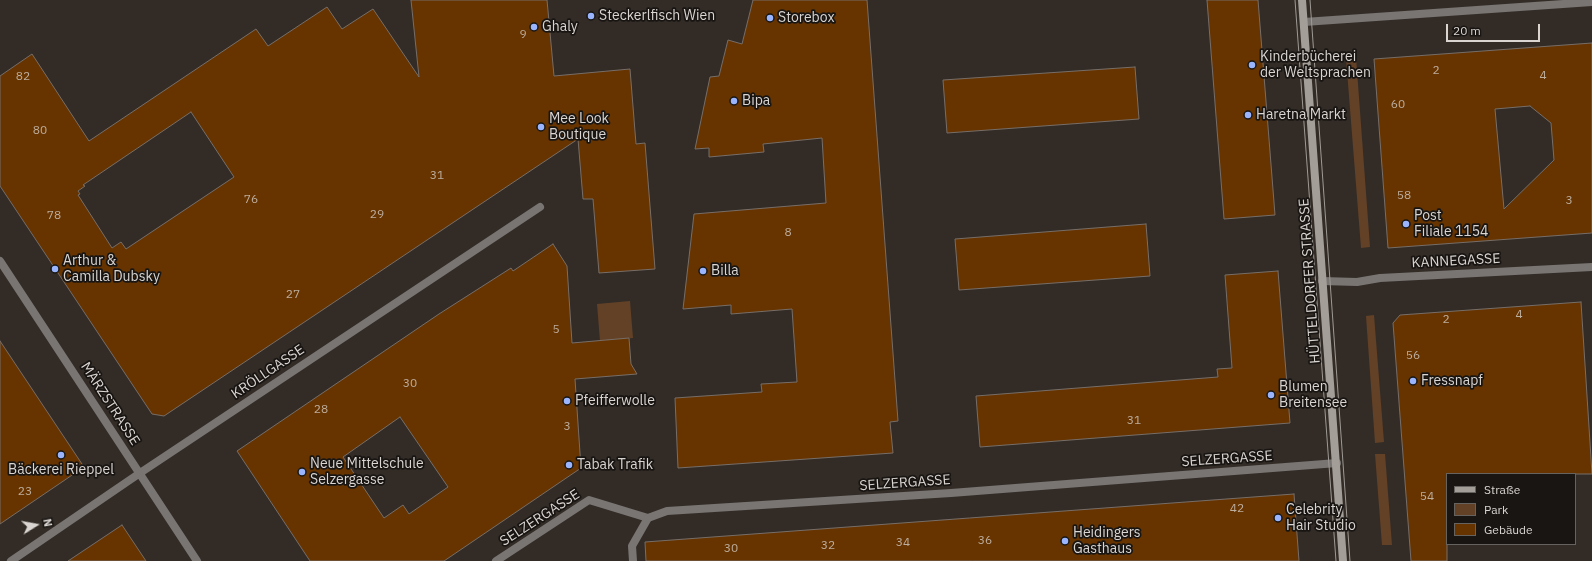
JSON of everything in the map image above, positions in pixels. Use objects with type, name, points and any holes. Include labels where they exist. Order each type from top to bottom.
[{"type":"main road","name":"HÜTTELDORFER STRASSE","points":[[1302,0],[1343,561]]},
{"type":"street","points":[[1304,22],[1592,2]]},
{"type":"street","name":"KRÖLLGASSE","points":[[11,561],[140,473],[540,207]]},
{"type":"street","name":"MÄRZSTRASSE","points":[[0,261],[197,561]]},
{"type":"street","name":"KANNEGASSE","points":[[1322,281],[1357,282],[1380,278],[1592,267]]},
{"type":"street","name":"SELZERGASSE","points":[[496,561],[589,500],[648,518],[667,511],[692,508],[920,495],[1337,463]]},
{"type":"street","points":[[633,561],[632,546],[648,518]]},
{"type":"green space","points":[[1356,57],[1370,247],[1361,248],[1346,58]]},
{"type":"green space","points":[[630,301],[633,338],[600,341],[597,304]]},
{"type":"green space","points":[[1374,315],[1384,442],[1375,443],[1366,316]]},
{"type":"green space","points":[[1375,454],[1385,454],[1392,545],[1382,545]]},
{"type":"building","points":[[411,0],[547,0],[554,76],[630,69],[636,144],[645,143],[655,269],[599,273],[593,199],[583,199],[578,139],[164,416],[152,414],[0,186],[0,76],[32,54],[89,141],[256,29],[268,46],[327,7],[342,29],[373,9],[419,77]],"holes":[[[191,112],[234,177],[126,249],[121,242],[112,248],[78,195],[80,194],[78,191],[85,186],[83,185]]]},
{"type":"building","points":[[753,0],[867,0],[898,421],[890,422],[893,453],[678,468],[675,398],[762,392],[761,384],[797,382],[792,309],[731,314],[731,305],[683,309],[694,214],[826,203],[822,138],[763,144],[764,152],[709,157],[709,148],[695,149],[710,77],[719,76],[728,40],[742,44]]},
{"type":"building","points":[[1207,0],[1258,0],[1275,215],[1224,219]]},
{"type":"building","points":[[1592,43],[1592,233],[1388,248],[1374,59]],"holes":[[[1530,106],[1551,123],[1554,160],[1504,209],[1495,109]]]},
{"type":"building","points":[[1135,67],[1139,119],[947,133],[943,80]]},
{"type":"building","points":[[1146,224],[1150,276],[959,290],[955,239]]},
{"type":"building","points":[[553,244],[567,266],[572,343],[629,338],[631,364],[637,374],[575,379],[581,468],[444,561],[310,561],[237,451],[439,314],[511,268],[513,271]],"holes":[[[400,417],[448,487],[409,514],[403,505],[384,518],[343,457]]]},
{"type":"building","points":[[1278,271],[1290,423],[980,447],[976,396],[1218,377],[1217,369],[1232,368],[1225,275]]},
{"type":"building","points":[[1581,302],[1592,474],[1446,473],[1447,561],[1411,561],[1393,323],[1400,315]]},
{"type":"building","points":[[0,341],[84,467],[0,524]]},
{"type":"building","points":[[1294,494],[1299,561],[646,561],[645,542]]},
{"type":"building","points":[[122,525],[146,561],[68,561]]},
{"type":"tram line","points":[[1295,0],[1336,561]]},
{"type":"tram line","points":[[1310,0],[1350,561]]},
{"type":"place","name":"Steckerlfisch Wien","points":[[591,16]]},
{"type":"place","name":"Storebox","points":[[770,18]]},
{"type":"place","name":"Ghaly","points":[[534,27]]},
{"type":"place","name":"Kinderbücherei der Weltsprachen","points":[[1252,65]]},
{"type":"place","name":"Bipa","points":[[734,101]]},
{"type":"place","name":"Haretna Markt","points":[[1248,115]]},
{"type":"place","name":"Mee Look Boutique","points":[[541,127]]},
{"type":"place","name":"Post Filiale 1154","points":[[1406,224]]},
{"type":"place","name":"Arthur & Camilla Dubsky","points":[[55,269]]},
{"type":"place","name":"Billa","points":[[703,271]]},
{"type":"place","name":"Fressnapf","points":[[1413,381]]},
{"type":"place","name":"Blumen Breitensee","points":[[1271,395]]},
{"type":"place","name":"Pfeifferwolle","points":[[567,401]]},
{"type":"place","name":"Bäckerei Rieppel","points":[[61,455]]},
{"type":"place","name":"Tabak Trafik","points":[[569,465]]},
{"type":"place","name":"Neue Mittelschule Selzergasse","points":[[302,472]]},
{"type":"place","name":"Celebrity Hair Studio","points":[[1278,518]]},
{"type":"place","name":"Heidingers Gasthaus","points":[[1065,541]]}]
